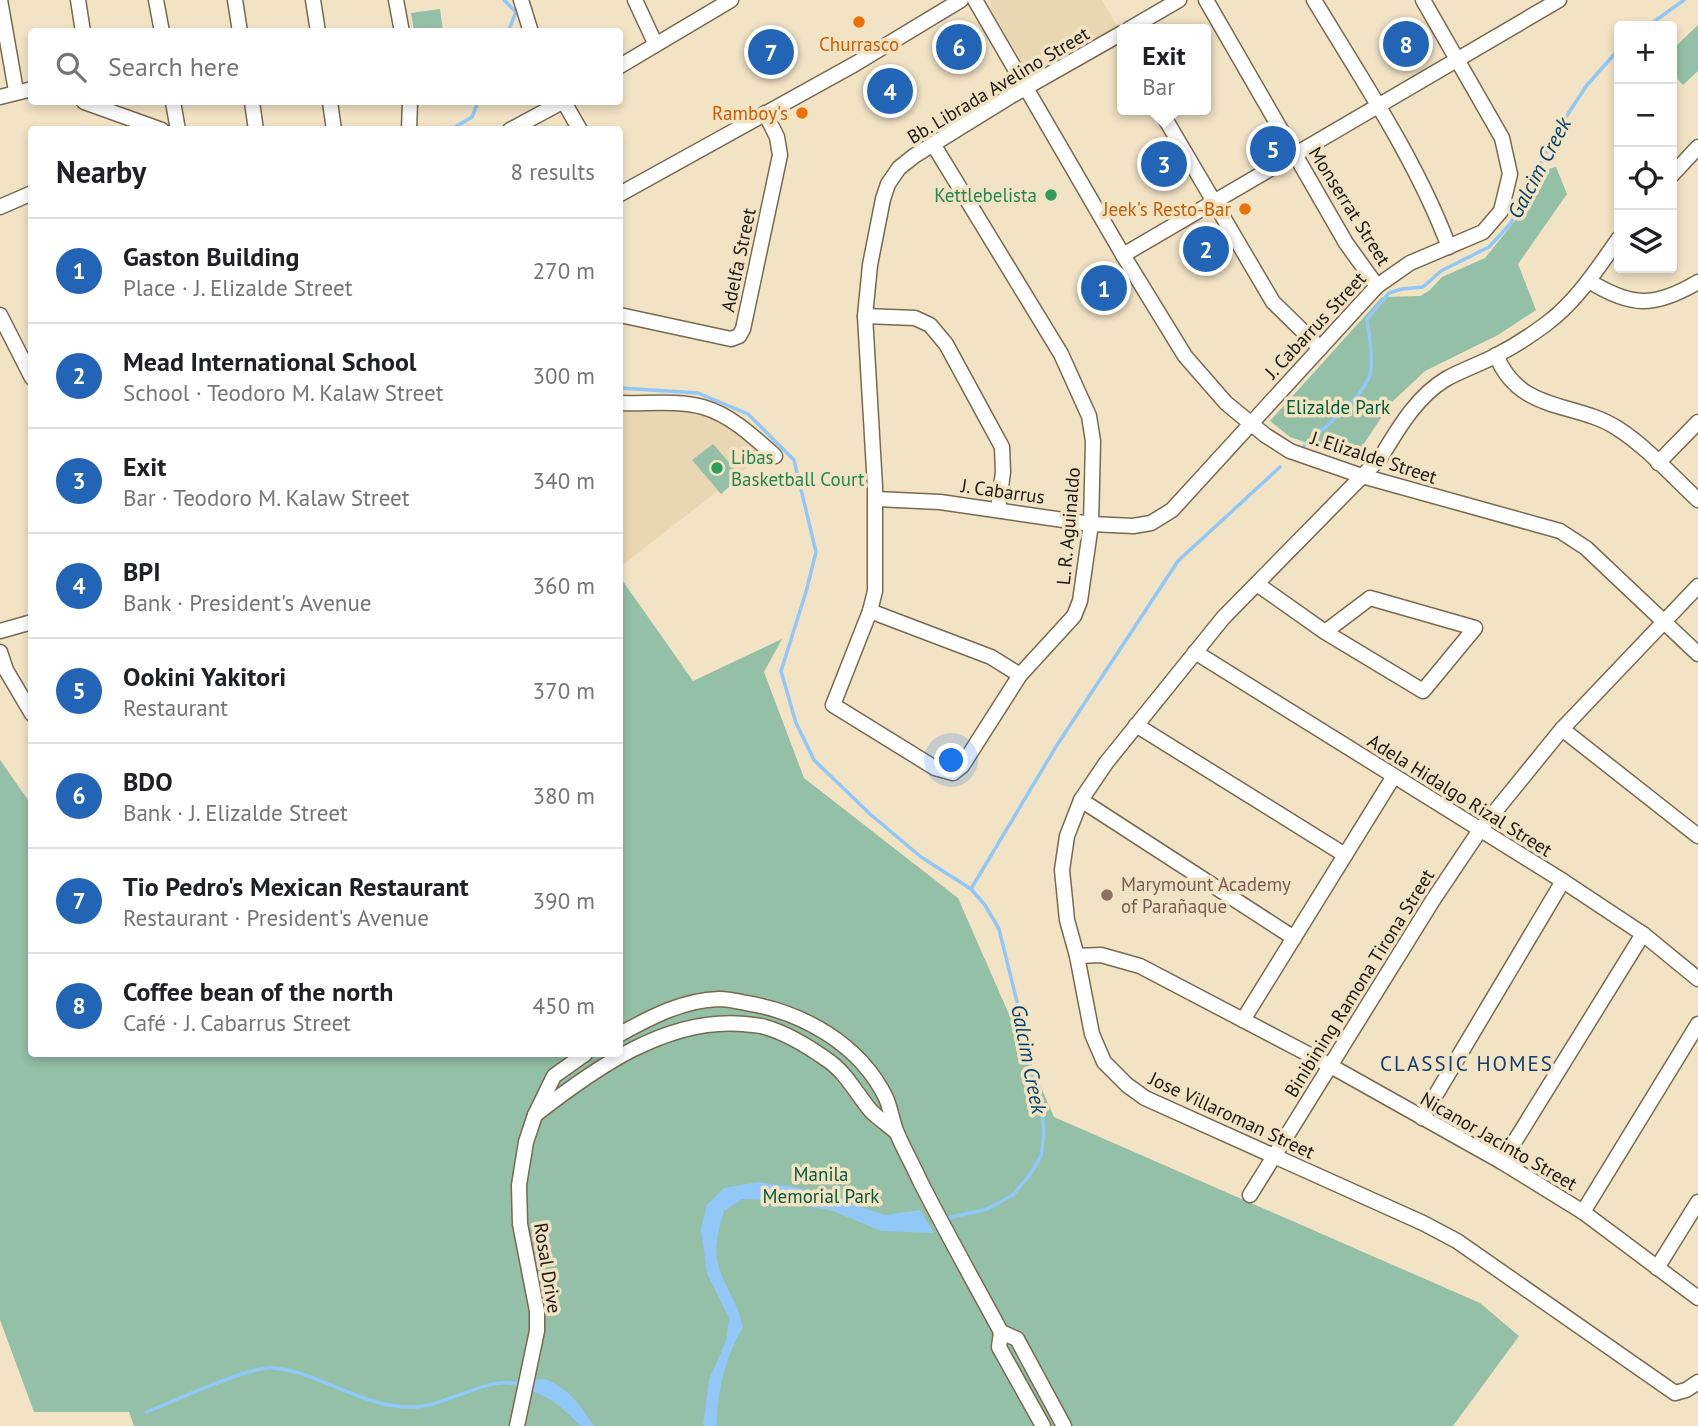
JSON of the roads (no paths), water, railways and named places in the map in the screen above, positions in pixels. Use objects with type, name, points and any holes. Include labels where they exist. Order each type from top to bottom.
[{"type":"street","points":[[0,0],[16,91]]},
{"type":"street","points":[[78,0],[82,28]]},
{"type":"street","points":[[156,0],[161,28]]},
{"type":"street","points":[[235,0],[239,28]]},
{"type":"street","points":[[313,0],[317,28]]},
{"type":"street","points":[[396,0],[401,28]]},
{"type":"street","points":[[521,0],[530,28]]},
{"type":"street","points":[[635,0],[655,43]]},
{"type":"street","points":[[623,64],[731,0]]},
{"type":"street","points":[[623,192],[855,64],[961,0]]},
{"type":"street","name":"J. Elizalde Street","points":[[975,0],[1185,356],[1207,383],[1250,423],[1290,451],[1362,476],[1560,531],[1586,548],[1667,618],[1698,654]]},
{"type":"street","name":"Bb. Librada Avelino Street","points":[[1141,24],[1179,0]]},
{"type":"street","name":"Monserrat Street","points":[[1206,0],[1354,256],[1377,286]]},
{"type":"street","points":[[1314,0],[1377,105],[1437,214],[1450,247]]},
{"type":"street","name":"J. Cabarrus Street","points":[[1250,423],[1377,286],[1410,263],[1472,239],[1494,222],[1501,211],[1510,174],[1502,138],[1423,0]]},
{"type":"street","points":[[1123,255],[1559,0]]},
{"type":"street","name":"Bb. Librada Avelino Street","points":[[833,705],[870,611],[876,581],[876,499],[866,316],[870,265],[888,184],[899,168],[933,144],[1117,39]]},
{"type":"street","points":[[0,97],[28,90]]},
{"type":"street","points":[[96,105],[151,126]]},
{"type":"street","points":[[174,105],[177,126]]},
{"type":"street","points":[[252,105],[255,126]]},
{"type":"street","points":[[330,105],[333,126]]},
{"type":"street","points":[[408,126],[410,105]]},
{"type":"street","points":[[518,126],[557,105]]},
{"type":"street","points":[[565,105],[578,126]]},
{"type":"street","name":"Adelfa Street","points":[[623,316],[731,339],[739,336],[743,329],[780,155],[777,136],[765,113]]},
{"type":"street","points":[[1163,115],[1273,302],[1320,348]]},
{"type":"street","name":"L. R. Aguinaldo","points":[[833,705],[936,768],[953,772],[962,766],[1020,675],[1074,616],[1080,601],[1091,524],[1093,441],[1088,416],[1076,383],[1061,354],[933,144]]},
{"type":"street","points":[[1677,170],[1698,147]]},
{"type":"street","points":[[0,207],[28,195]]},
{"type":"street","name":"Jose Villaroman Street","points":[[1614,245],[1589,281],[1548,323],[1496,355],[1446,379],[1423,397],[1381,457],[1223,618],[1136,724],[1081,800],[1067,836],[1062,870],[1067,920],[1092,1034],[1104,1062],[1126,1085],[1145,1098],[1423,1223],[1457,1241],[1675,1393],[1698,1382]]},
{"type":"street","points":[[1589,281],[1620,299],[1648,302],[1683,291],[1698,282]]},
{"type":"street","points":[[0,315],[28,370]]},
{"type":"street","points":[[866,316],[915,318],[930,325],[946,344],[1002,447],[1003,472],[998,510]]},
{"type":"street","points":[[1496,355],[1502,368],[1518,386],[1548,405],[1601,419],[1618,428],[1698,500]]},
{"type":"street","points":[[623,403],[705,407],[739,424],[775,456]]},
{"type":"street","points":[[1658,463],[1698,422]]},
{"type":"street","name":"J. Cabarrus","points":[[876,499],[940,502],[1091,524],[1133,526],[1152,523],[1172,510],[1250,423]]},
{"type":"street","points":[[1257,584],[1325,632],[1423,691],[1475,628],[1370,598],[1325,632]]},
{"type":"street","points":[[1667,618],[1698,586]]},
{"type":"street","points":[[870,611],[991,657],[1020,675]]},
{"type":"street","name":"Binibining Ramona Tirona Street","points":[[1250,1195],[1329,1065],[1480,830],[1562,729],[1667,618]]},
{"type":"street","points":[[0,632],[28,623]]},
{"type":"street","points":[[0,652],[6,670],[28,707]]},
{"type":"street","name":"Adela Hidalgo Rizal Street","points":[[1195,652],[1563,881],[1643,934],[1698,979]]},
{"type":"street","points":[[1136,724],[1345,855]]},
{"type":"street","points":[[1562,729],[1698,836]]},
{"type":"street","points":[[1243,1020],[1394,776]]},
{"type":"street","points":[[1081,800],[1294,937]]},
{"type":"street","points":[[1422,1118],[1563,881]]},
{"type":"street","points":[[1503,1162],[1643,934]]},
{"type":"street","name":"Nicanor Jacinto Street","points":[[1077,956],[1101,955],[1140,967],[1329,1065],[1503,1162],[1583,1212],[1698,1298]]},
{"type":"street","points":[[623,1032],[659,1012],[720,999],[773,1007],[812,1023],[848,1048],[859,1059],[886,1098],[896,1132],[1001,1332],[999,1347],[1043,1426]]},
{"type":"street","points":[[623,1056],[670,1033],[694,1026],[723,1022],[765,1026],[829,1060],[849,1080],[872,1111],[896,1132]]},
{"type":"street","points":[[1583,1212],[1698,1024]]},
{"type":"street","points":[[552,1093],[554,1076],[580,1057]]},
{"type":"street","points":[[552,1093],[620,1057]]},
{"type":"street","name":"Rosal Drive","points":[[518,1422],[537,1331],[537,1311],[520,1224],[519,1185],[526,1142],[535,1115],[552,1093]]},
{"type":"street","points":[[1657,1268],[1698,1202]]},
{"type":"street","points":[[1001,1332],[1017,1339],[1064,1426]]},
{"type":"water","points":[[758,1182],[805,1189],[885,1215],[920,1210],[934,1233],[881,1231],[833,1211],[782,1201],[742,1199],[724,1211],[716,1254],[722,1277],[743,1327],[731,1350],[723,1375],[717,1426],[703,1426],[709,1380],[726,1341],[729,1318],[707,1273],[701,1229],[707,1205],[724,1188]]},
{"type":"water","points":[[545,1379],[568,1393],[594,1426],[580,1426],[547,1398],[508,1382]]},
{"type":"waterway","name":"Galcim Creek","points":[[504,0],[516,12],[510,28]]},
{"type":"waterway","name":"Galcim Creek","points":[[1655,21],[1684,0]]},
{"type":"waterway","name":"Galcim Creek","points":[[1304,446],[1354,400],[1368,379],[1372,356],[1367,319],[1389,293],[1423,287],[1441,271],[1489,247],[1511,223],[1558,129],[1587,85],[1614,55]]},
{"type":"waterway","name":"Galcim Creek","points":[[457,126],[472,117],[477,105]]},
{"type":"waterway","name":"Galcim Creek","points":[[623,388],[698,393],[748,414],[794,460],[816,552],[781,671],[796,723],[814,760],[870,814],[921,857],[971,889],[985,905],[999,929],[1042,1111],[1044,1133],[1041,1156],[1013,1195],[987,1209],[943,1219]]},
{"type":"waterway","name":"Galcim Creek","points":[[971,889],[1057,745],[1178,561],[1280,467]]},
{"type":"waterway","points":[[147,1412],[248,1372],[274,1368],[309,1376],[361,1397],[395,1406],[426,1406],[489,1385],[512,1383]]},
{"type":"place","name":"Churrasco","points":[[859,22]]},
{"type":"place","name":"Coffee bean of the north","points":[[1406,44]]},
{"type":"place","name":"BDO","points":[[959,47]]},
{"type":"place","name":"Tio Pedro's Mexican Restaurant","points":[[771,52]]},
{"type":"place","name":"BPI","points":[[890,91]]},
{"type":"place","name":"Ramboy's","points":[[802,113]]},
{"type":"place","name":"Ookini Yakitori","points":[[1273,149]]},
{"type":"place","name":"Exit","points":[[1164,164]]},
{"type":"place","name":"Kettlebelista","points":[[1051,195]]},
{"type":"place","name":"Jeek's Resto-Bar","points":[[1245,209]]},
{"type":"place","name":"Mead International School","points":[[1206,249]]},
{"type":"place","name":"Gaston Building","points":[[1104,288]]},
{"type":"place","name":"Libas Basketball Court","points":[[717,468]]},
{"type":"place","name":"Marymount Academy of Parañaque","points":[[1107,895]]},
{"type":"district","name":"CLASSIC HOMES","points":[[1467,1063]]},
{"type":"park label","name":"Elizalde Park","points":[[1338,407]]},
{"type":"park label","name":"Manila Memorial Park","points":[[821,1185]]}]
